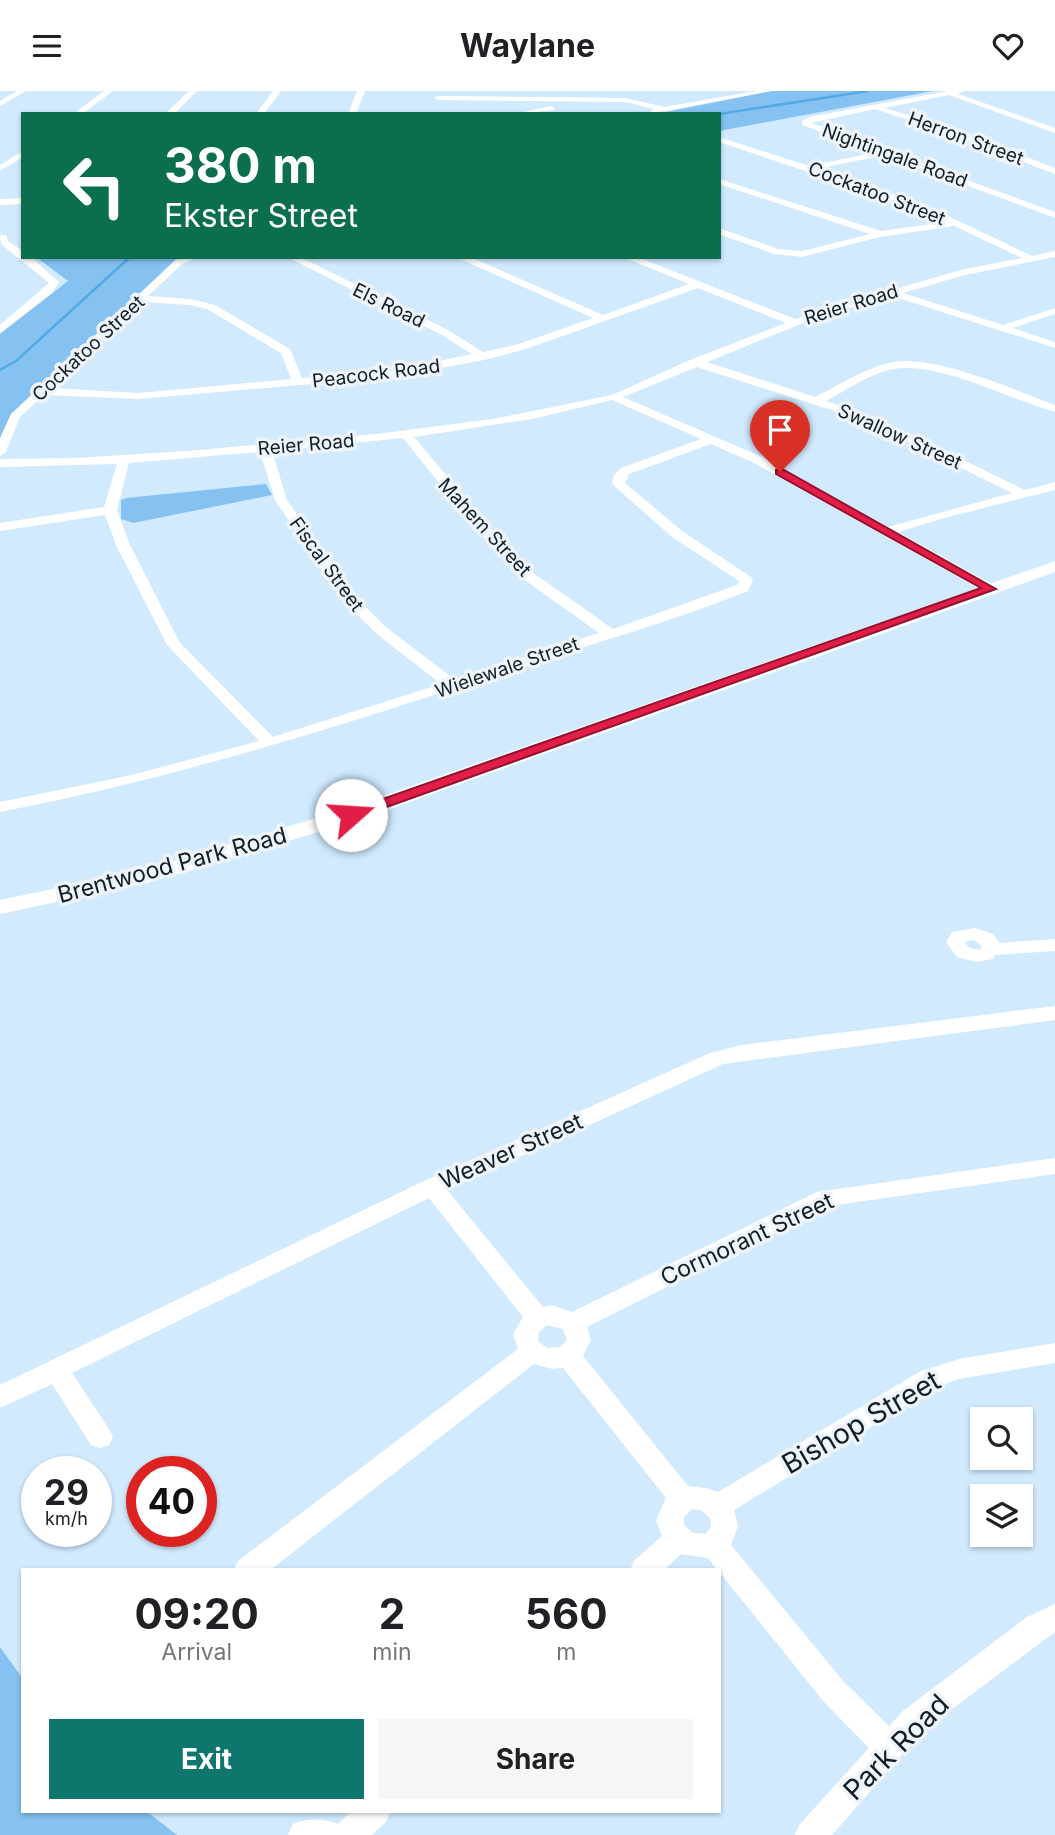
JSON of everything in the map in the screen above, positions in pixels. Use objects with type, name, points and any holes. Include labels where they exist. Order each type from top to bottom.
[{"type":"street","points":[[0,91],[21,92]]},
{"type":"street","points":[[80,112],[108,91]]},
{"type":"street","points":[[171,112],[193,91]]},
{"type":"street","points":[[261,112],[277,91]]},
{"type":"street","points":[[353,112],[361,91]]},
{"type":"street","points":[[649,112],[768,91]]},
{"type":"street","name":"Nightingale Road","points":[[960,91],[810,119],[805,123],[891,152],[1055,215]]},
{"type":"street","points":[[0,104],[21,92]]},
{"type":"street","points":[[950,93],[1055,131]]},
{"type":"street","points":[[437,98],[589,104]]},
{"type":"street","points":[[523,110],[559,107],[566,102],[630,100],[664,109]]},
{"type":"street","name":"Herron Street","points":[[876,107],[949,130],[1055,171]]},
{"type":"street","name":"Cockatoo Street","points":[[721,140],[922,207],[1030,258]]},
{"type":"street","points":[[810,168],[891,152]]},
{"type":"street","points":[[0,169],[21,154]]},
{"type":"street","points":[[721,182],[880,234]]},
{"type":"street","points":[[0,202],[21,201]]},
{"type":"street","points":[[1044,210],[1055,208]]},
{"type":"street","points":[[721,232],[777,252],[796,254],[880,234],[955,223]]},
{"type":"street","points":[[18,235],[1,237],[21,255]]},
{"type":"street","name":"Reier Road","points":[[0,462],[124,460],[265,448],[406,434],[541,415],[614,397],[793,322],[963,272],[1055,254]]},
{"type":"street","points":[[0,330],[48,291],[54,282],[26,259]]},
{"type":"street","name":"Cockatoo Street","points":[[0,452],[15,416],[179,262],[186,259]]},
{"type":"street","name":"Els Road","points":[[296,259],[444,332],[484,357]]},
{"type":"street","points":[[466,259],[604,319]]},
{"type":"street","points":[[633,259],[793,322]]},
{"type":"street","name":"Peacock Road","points":[[43,391],[138,396],[392,374],[484,357],[604,319],[697,285]]},
{"type":"street","points":[[891,292],[1055,345]]},
{"type":"street","points":[[140,299],[190,302],[211,307],[286,351],[298,383]]},
{"type":"street","points":[[1003,328],[1055,311]]},
{"type":"street","name":"Swallow Street","points":[[694,362],[870,419],[1022,493]]},
{"type":"street","points":[[817,401],[888,367],[905,364],[927,367],[1055,409]]},
{"type":"street","points":[[614,397],[713,439],[889,531],[990,589]]},
{"type":"street","name":"Mahem Street","points":[[406,434],[483,528],[527,575],[609,633]]},
{"type":"street","name":"Wielewale Street","points":[[0,807],[82,793],[188,768],[303,735],[743,588],[746,580],[738,573],[677,534],[618,484],[620,475],[625,471],[713,439]]},
{"type":"street","name":"Fiscal Street","points":[[265,448],[281,500],[348,598],[382,631],[453,685]]},
{"type":"street","points":[[124,460],[110,510],[123,545],[174,645],[270,743]]},
{"type":"street","points":[[889,531],[1055,486]]},
{"type":"street","points":[[0,527],[110,510]]},
{"type":"street","name":"Brentwood Park Road","points":[[0,907],[143,877],[351,815],[1055,566]]},
{"type":"street","points":[[992,949],[1011,950],[1055,945]]},
{"type":"street","name":"Weaver Street","points":[[0,1397],[432,1187],[727,1055],[1055,1013]]},
{"type":"street","name":"Cormorant Street","points":[[573,1323],[825,1198],[1055,1166]]},
{"type":"street","points":[[432,1187],[538,1318]]},
{"type":"street","points":[[552,1315],[573,1323],[579,1340],[568,1356],[545,1359],[532,1352],[525,1340],[525,1334],[527,1328],[538,1318],[552,1315]]},
{"type":"street","points":[[251,1568],[532,1352]]},
{"type":"street","name":"Bishop Street","points":[[718,1506],[930,1378],[959,1369],[1055,1353]]},
{"type":"street","points":[[568,1356],[683,1500]]},
{"type":"street","points":[[57,1371],[100,1437]]},
{"type":"street","points":[[690,1497],[705,1498],[718,1506],[723,1512],[726,1526],[720,1539],[713,1544],[695,1546],[678,1539],[670,1525],[670,1517],[672,1510],[683,1500],[690,1497]]},
{"type":"street","points":[[646,1568],[678,1539]]},
{"type":"street","points":[[713,1544],[834,1692],[889,1747]]},
{"type":"street","name":"Park Road","points":[[811,1835],[889,1747],[931,1705],[1037,1627],[1055,1617]]},
{"type":"street","points":[[349,1835],[373,1813]]},
{"type":"street","points":[[304,1835],[327,1835]]},
{"type":"shaded area","points":[[770,91],[933,91],[721,131],[721,112],[667,112]]},
{"type":"shaded area","points":[[39,259],[176,259],[13,413],[0,441],[0,334],[68,281]]},
{"type":"shaded area","points":[[266,484],[272,495],[133,523],[121,519],[121,500],[126,498]]},
{"type":"shaded area","points":[[0,1647],[21,1676],[21,1813],[149,1813],[177,1835],[0,1835]]},
{"type":"waterway","points":[[721,114],[868,91]]},
{"type":"waterway","points":[[0,370],[16,361],[128,259]]},
{"type":"route","points":[[351,815],[990,589],[780,472]]}]
